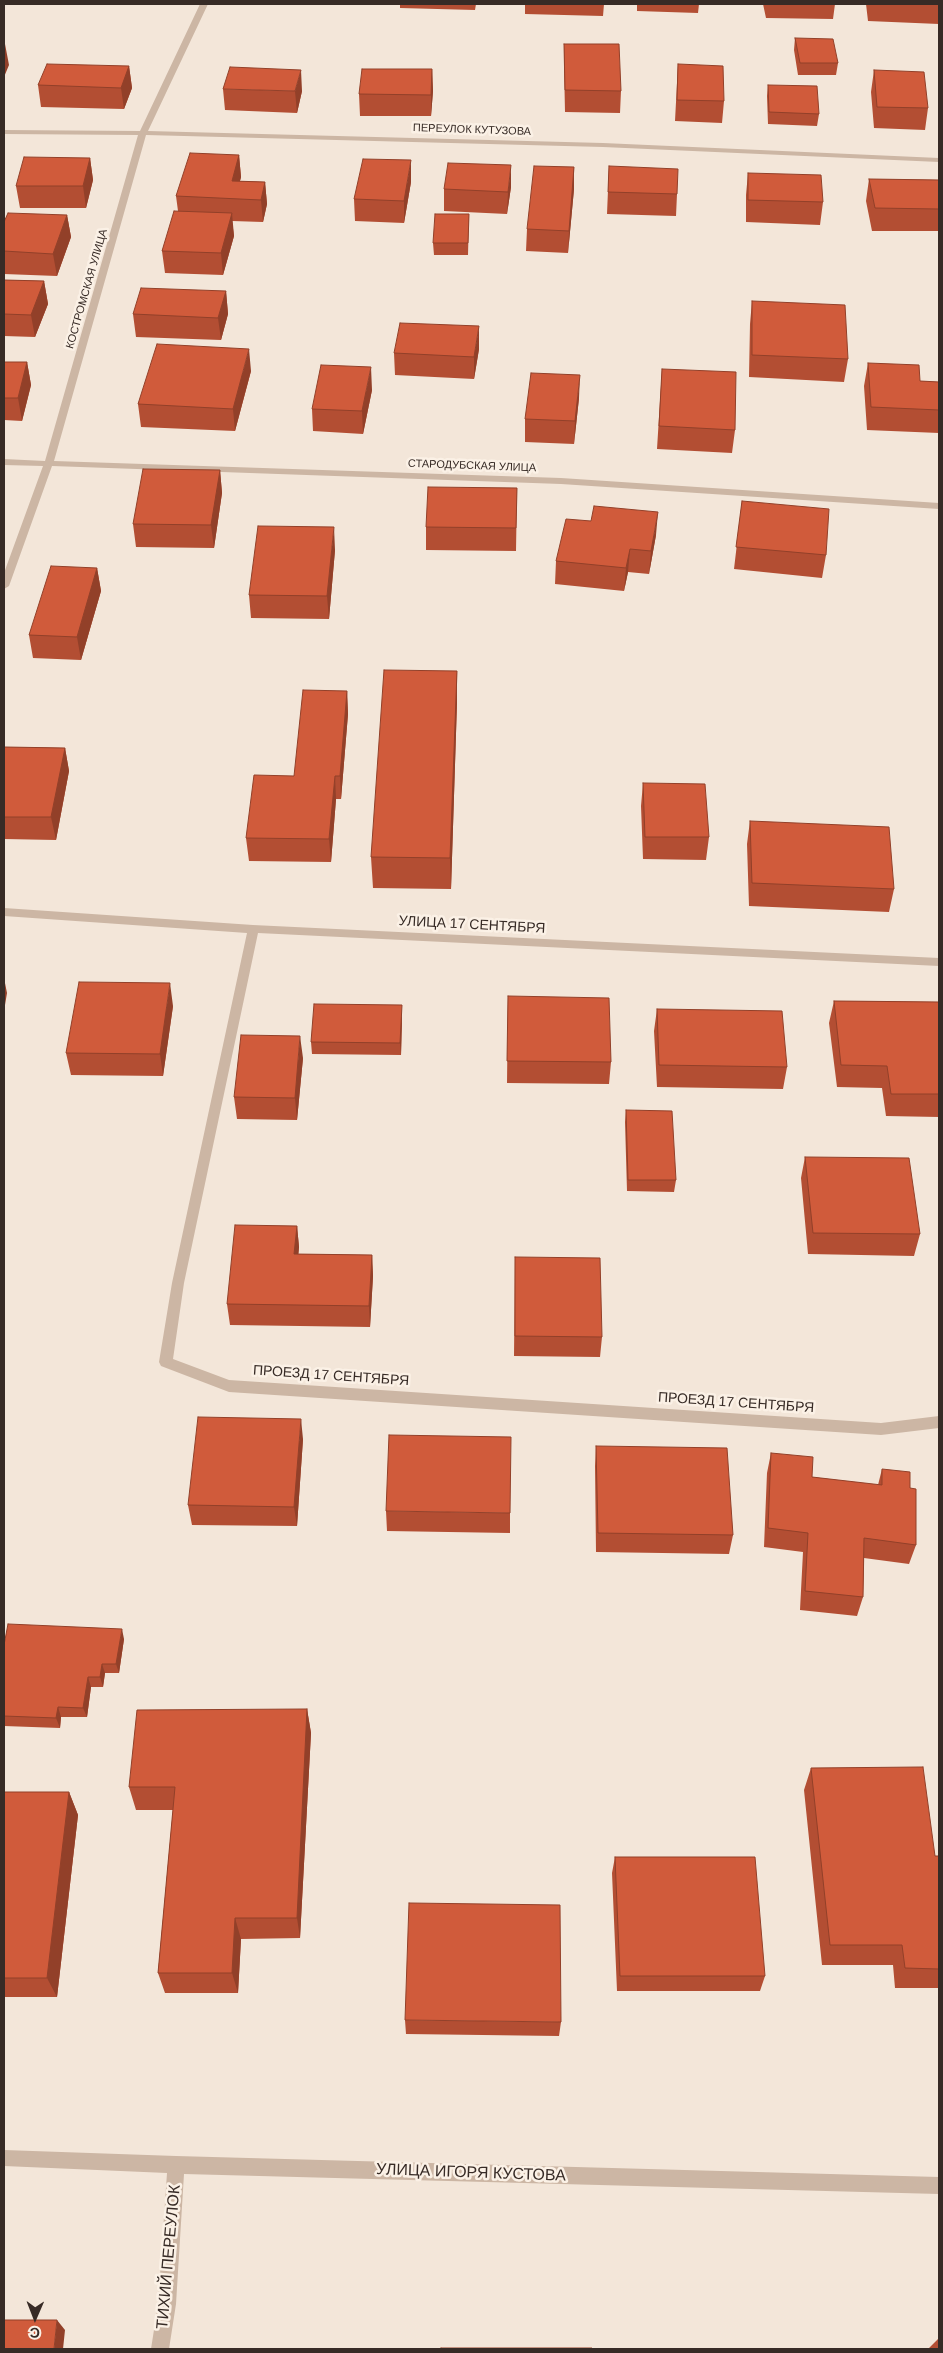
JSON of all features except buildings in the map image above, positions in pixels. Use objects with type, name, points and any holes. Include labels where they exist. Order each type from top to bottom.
[{"type":"street","name":"КОСТРОМСКАЯ УЛИЦА","points":[[4,586],[49,462],[143,133],[204,4]]},
{"type":"street","name":"ПЕРЕУЛОК КУТУЗОВА","points":[[4,132],[143,133],[603,145],[939,160]]},
{"type":"street","name":"СТАРОДУБСКАЯ УЛИЦА","points":[[4,462],[49,462],[561,481],[939,506]]},
{"type":"street","name":"УЛИЦА 17 СЕНТЯБРЯ","points":[[4,912],[253,929],[939,962]]},
{"type":"street","name":"ПРОЕЗД 17 СЕНТЯБРЯ","points":[[253,929],[178,1283],[166,1362],[229,1386],[881,1429],[939,1422]]},
{"type":"street","name":"УЛИЦА ИГОРЯ КУСТОВА","points":[[4,2158],[176,2165],[939,2186]]},
{"type":"street","name":"ТИХИЙ ПЕРЕУЛОК","points":[[160,2349],[167,2304],[176,2165]]}]
